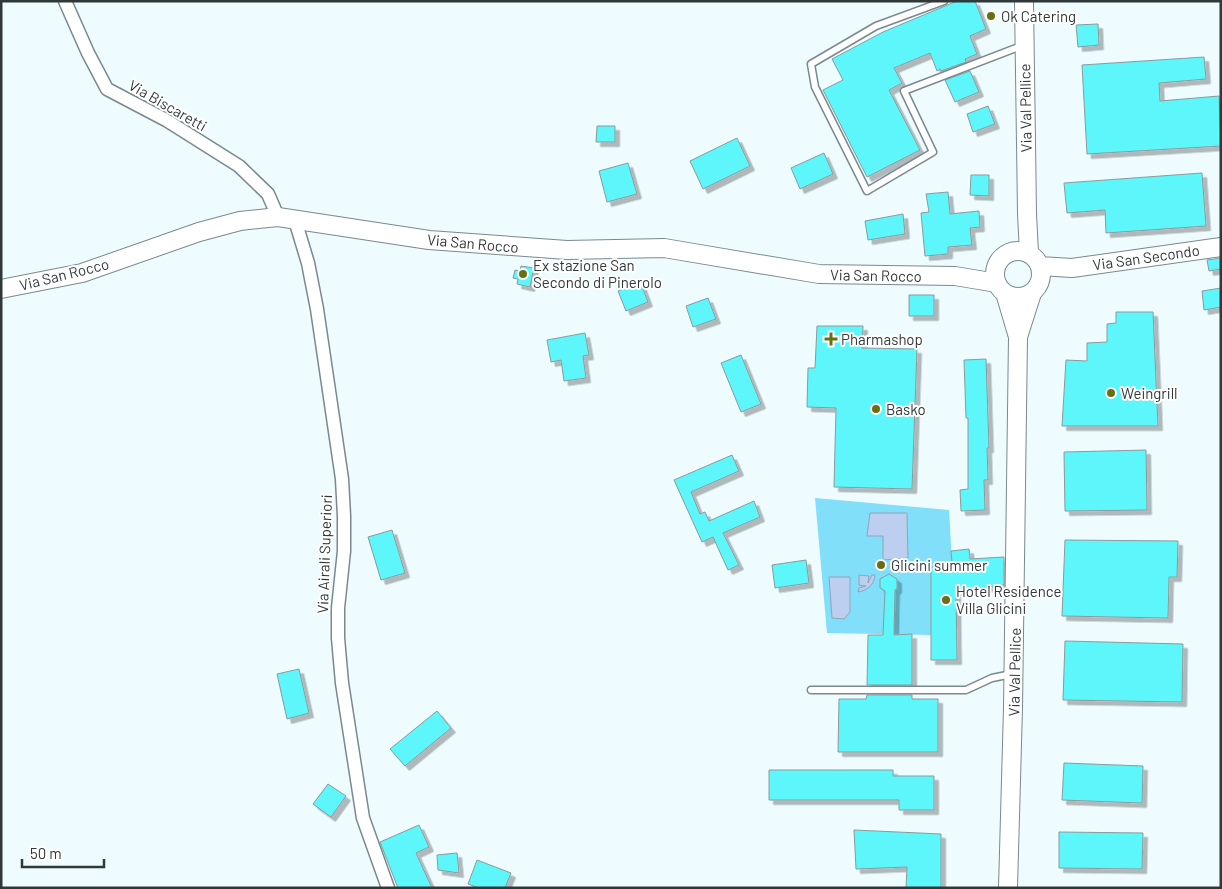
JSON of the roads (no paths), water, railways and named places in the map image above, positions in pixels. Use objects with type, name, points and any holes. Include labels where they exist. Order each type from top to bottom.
[{"type":"street","name":"Via Biscaretti","points":[[65,1],[88,53],[107,89],[166,120],[240,166],[268,194],[286,218]]},
{"type":"street","name":"Via Val Pellice","points":[[1024,1],[1027,214],[1035,260]]},
{"type":"street","points":[[1018,337],[995,273],[1027,214]]},
{"type":"street","name":"Via San Rocco","points":[[1,289],[82,273],[199,232],[240,221],[286,218],[429,240],[545,249],[664,248],[819,274],[955,276],[1001,288]]},
{"type":"street","name":"Via Airali Superiori","points":[[286,218],[308,263],[317,309],[342,479],[344,551],[338,608],[338,638],[342,684],[363,818],[388,888]]},
{"type":"street","name":"Via San Secondo","points":[[1072,268],[1221,247]]},
{"type":"street","points":[[1005,256],[1020,251],[1035,260],[1072,268]]},
{"type":"street","name":"Via San Rocco","points":[[955,276],[1005,256]]},
{"type":"street","points":[[1018,337],[1035,289],[1042,277],[1035,260]]},
{"type":"street","points":[[1001,288],[1015,297],[1020,297],[1072,268]]},
{"type":"street","name":"Via Val Pellice","points":[[1008,888],[1014,674],[1018,337]]},
{"type":"lane","points":[[944,1],[876,26],[811,64],[815,88],[867,191],[933,152],[904,91],[1024,45]]},
{"type":"lane","points":[[811,690],[966,690],[992,678],[1014,674]]},
{"type":"place","name":"Ok Catering","points":[[991,16]]},
{"type":"place","name":"Ex stazione San Secondo di Pinerolo","points":[[523,274]]},
{"type":"place","name":"Pharmashop","points":[[831,339]]},
{"type":"place","name":"Weingrill","points":[[1111,393]]},
{"type":"place","name":"Basko","points":[[876,409]]},
{"type":"place","name":"Glicini summer","points":[[881,565]]},
{"type":"place","name":"Hotel Residence Villa Glicini","points":[[946,600]]}]
